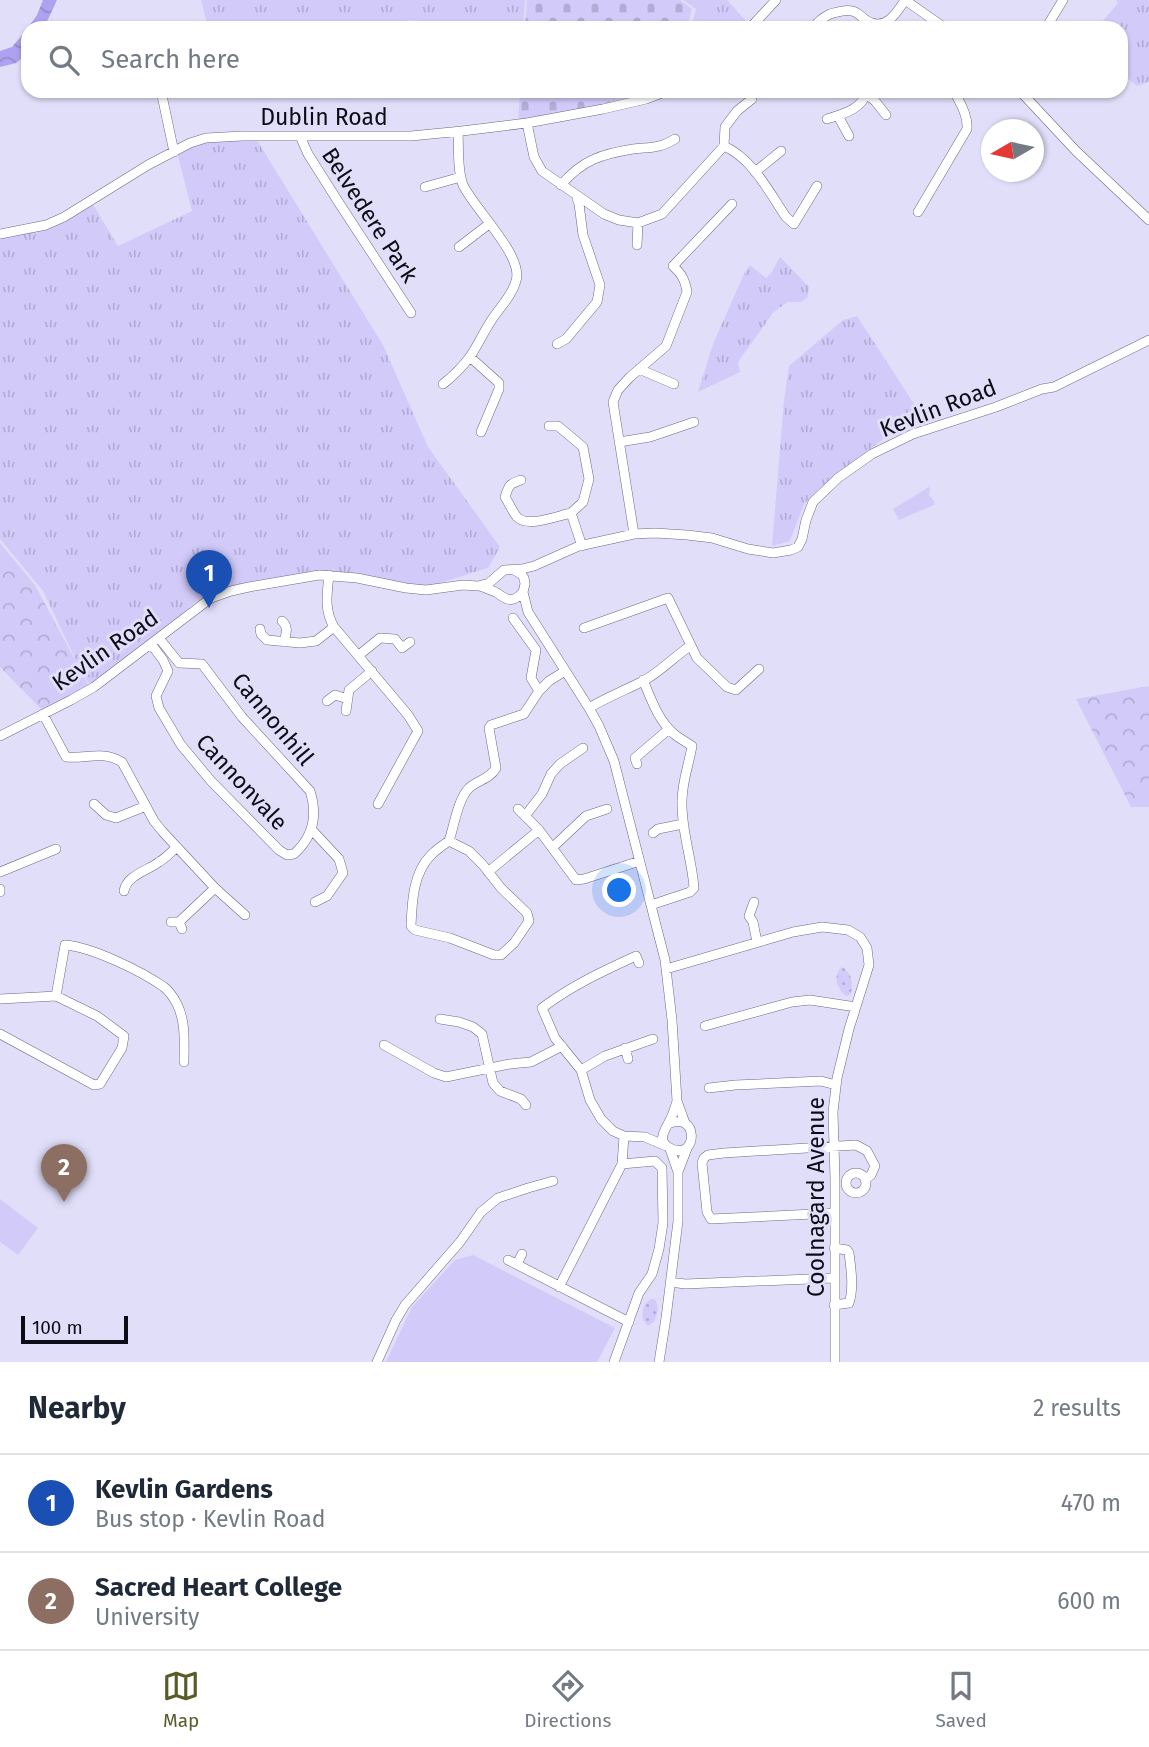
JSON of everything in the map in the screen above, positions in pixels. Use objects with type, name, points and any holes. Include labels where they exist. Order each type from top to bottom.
[{"type":"street","points":[[756,21],[776,0]]},
{"type":"street","points":[[888,21],[905,0],[935,21]]},
{"type":"street","points":[[1050,21],[1063,0]]},
{"type":"street","points":[[818,21],[832,13],[845,10],[852,10],[867,21]]},
{"type":"street","points":[[162,98],[174,152]]},
{"type":"street","name":"Dublin Road","points":[[0,234],[29,229],[60,219],[148,165],[206,138],[411,136],[458,132],[527,123],[649,98]]},
{"type":"street","points":[[827,119],[849,113],[865,98]]},
{"type":"street","points":[[872,98],[886,115]]},
{"type":"street","points":[[918,212],[967,129],[958,98]]},
{"type":"street","points":[[1027,98],[1076,151],[1149,220]]},
{"type":"street","points":[[527,123],[534,157],[542,171],[604,214],[638,223],[662,215],[724,146],[725,127],[737,111],[752,99]]},
{"type":"street","points":[[838,116],[849,136]]},
{"type":"street","points":[[443,384],[470,357],[493,317],[508,298],[517,273],[513,256],[472,201],[461,177],[458,132]]},
{"type":"street","name":"Belvedere Park","points":[[300,136],[326,184],[411,313]]},
{"type":"street","points":[[561,185],[572,172],[605,155],[662,147],[675,139]]},
{"type":"street","points":[[724,146],[735,151],[755,172],[786,217],[794,224],[817,186]]},
{"type":"street","points":[[755,172],[781,151]]},
{"type":"street","points":[[425,187],[461,177]]},
{"type":"street","points":[[557,344],[566,339],[597,302],[600,285],[583,235],[576,195]]},
{"type":"street","points":[[634,534],[613,402],[618,390],[666,345],[687,292],[682,274],[673,266],[732,204]]},
{"type":"street","points":[[637,245],[638,223]]},
{"type":"street","points":[[459,247],[489,224]]},
{"type":"street","name":"Kevlin Road","points":[[514,570],[534,566],[582,546],[634,534],[712,538],[773,553],[795,549],[802,539],[813,502],[847,471],[872,454],[913,434],[1054,387],[1149,340]]},
{"type":"street","points":[[470,357],[499,383],[481,432]]},
{"type":"street","points":[[639,369],[674,384]]},
{"type":"street","points":[[619,442],[650,437],[694,422]]},
{"type":"street","points":[[522,480],[508,486],[505,496],[519,519],[525,523],[571,513],[583,502],[589,479],[583,447],[558,426],[549,426]]},
{"type":"street","points":[[571,513],[582,546]]},
{"type":"street","name":"Kevlin Road","points":[[524,578],[534,566]]},
{"type":"street","points":[[528,612],[497,593],[494,584],[500,573],[514,570],[524,578],[523,592],[528,612],[589,708],[614,761],[666,969],[677,1101],[685,1123],[692,1132],[691,1142],[678,1172],[678,1221],[659,1362]]},
{"type":"street","points":[[329,575],[326,606],[334,627],[408,715],[418,731],[378,804]]},
{"type":"street","name":"Kevlin Road","points":[[0,736],[94,687],[211,598],[230,591],[303,577],[329,575],[426,590],[478,586],[496,579]]},
{"type":"street","name":"Kevlin Road","points":[[478,586],[497,593]]},
{"type":"street","points":[[511,600],[523,592]]},
{"type":"street","points":[[584,628],[668,598],[697,658],[727,687],[736,690],[759,669]]},
{"type":"street","points":[[513,618],[536,650],[531,678],[539,691]]},
{"type":"street","points":[[282,621],[287,628],[284,642]]},
{"type":"street","points":[[259,626],[261,634],[267,640],[300,643],[316,641],[334,627]]},
{"type":"street","points":[[359,655],[380,638],[395,639],[402,649],[410,642]]},
{"type":"street","name":"Cannonhill","points":[[155,641],[179,663],[202,664],[242,718],[310,791],[314,805],[310,836],[300,850]]},
{"type":"street","name":"Cannonvale","points":[[155,641],[168,671],[156,696],[159,708],[181,745],[211,781],[279,850],[290,856],[300,850]]},
{"type":"street","points":[[589,708],[643,681],[690,646]]},
{"type":"street","points":[[346,711],[349,690],[372,671]]},
{"type":"street","points":[[449,841],[470,851],[527,914],[529,920],[514,943],[501,955],[415,930],[411,926],[412,903],[419,870],[431,855],[449,841],[469,788],[492,774],[496,768],[489,728],[491,725],[524,713],[539,691],[565,671]]},
{"type":"street","points":[[643,681],[653,706],[669,729],[692,746],[682,800],[683,824],[694,888],[690,892],[651,905]]},
{"type":"street","points":[[327,701],[335,695],[348,699]]},
{"type":"street","points":[[43,714],[66,757],[112,756],[122,762],[162,831],[215,888],[245,915]]},
{"type":"street","points":[[637,764],[635,758],[669,729]]},
{"type":"street","points":[[583,748],[560,764],[551,774],[542,794],[522,813],[540,830],[576,880],[640,861]]},
{"type":"street","points":[[92,803],[106,815],[116,818],[146,806]]},
{"type":"street","points":[[553,847],[586,816],[607,809]]},
{"type":"street","points":[[653,833],[658,829],[683,824]]},
{"type":"street","points":[[311,829],[339,859],[343,873],[327,896],[315,902]]},
{"type":"street","points":[[488,872],[540,830]]},
{"type":"street","points":[[123,886],[136,875],[161,862],[177,847]]},
{"type":"street","points":[[0,872],[56,849]]},
{"type":"street","points":[[178,924],[215,888]]},
{"type":"street","points":[[754,902],[749,916],[757,942]]},
{"type":"street","name":"Coolnagard Avenue","points":[[666,969],[793,932],[822,927],[848,930],[860,937],[867,948],[869,965],[836,1085],[833,1112],[835,1362]]},
{"type":"street","points":[[56,996],[65,945],[78,946],[118,962],[166,988],[178,1006],[183,1022],[184,1062]]},
{"type":"street","points":[[639,963],[636,956],[596,974],[542,1008],[555,1038],[581,1070],[590,1100],[601,1119],[613,1131],[624,1136],[645,1137],[680,1150],[688,1146]]},
{"type":"street","points":[[0,999],[56,996],[97,1016],[124,1035],[122,1048],[100,1084],[94,1085],[0,1034]]},
{"type":"street","points":[[705,1026],[801,1001],[835,1002],[856,1007]]},
{"type":"street","points":[[440,1019],[459,1022],[482,1034],[493,1083],[500,1091],[521,1099],[526,1105]]},
{"type":"street","points":[[581,1070],[605,1056],[653,1039]]},
{"type":"street","points":[[384,1045],[446,1077],[531,1062],[562,1046]]},
{"type":"street","points":[[625,1048],[628,1059]]},
{"type":"street","points":[[709,1088],[821,1081],[836,1085]]},
{"type":"street","points":[[677,1101],[663,1137],[678,1172]]},
{"type":"street","points":[[645,1137],[677,1121],[685,1123]]},
{"type":"street","points":[[559,1287],[622,1164],[624,1136]]},
{"type":"street","points":[[835,1213],[712,1219],[707,1212],[702,1163],[708,1155],[724,1153],[856,1145],[867,1152],[875,1166],[865,1180]]},
{"type":"street","points":[[614,1362],[639,1293],[652,1274],[663,1223],[662,1168],[655,1161],[622,1164]]},
{"type":"street","points":[[377,1362],[405,1305],[460,1242],[481,1212],[498,1198],[553,1181]]},
{"type":"street","points":[[834,1248],[847,1250],[849,1253],[851,1281],[849,1303],[834,1305]]},
{"type":"street","points":[[522,1254],[512,1262],[629,1322]]},
{"type":"street","points":[[671,1282],[685,1284],[834,1278]]},
{"type":"green space","points":[[201,0],[525,0],[524,21],[206,21]]},
{"type":"green space","points":[[527,0],[680,0],[692,9],[689,21],[526,21]]},
{"type":"green space","points":[[683,0],[727,0],[746,21],[693,21],[696,9]]},
{"type":"green space","points":[[1116,0],[1149,0],[1149,82],[1137,86],[1128,79],[1128,21],[1103,21],[1118,3]]},
{"type":"green space","points":[[520,98],[634,98],[621,102],[518,122]]},
{"type":"green space","points":[[255,137],[383,345],[428,447],[500,547],[488,568],[427,586],[323,571],[307,572],[212,593],[195,602],[157,636],[91,685],[84,677],[43,591],[0,539],[0,234],[24,231],[91,201],[118,246],[192,211],[177,152],[190,143]]},
{"type":"green space","points":[[780,257],[809,287],[808,297],[801,302],[787,302],[773,313],[738,362],[740,372],[698,392],[713,344],[745,272],[750,265],[766,278]]},
{"type":"green space","points":[[857,316],[916,407],[895,421],[896,428],[892,432],[821,487],[804,504],[790,541],[772,546],[789,366],[843,320]]},
{"type":"green space","points":[[929,487],[929,495],[934,505],[899,520],[893,509]]},
{"type":"green space","points":[[0,543],[35,585],[90,688],[44,712],[0,667]]},
{"type":"green space","points":[[1149,686],[1149,807],[1131,807],[1076,699]]},
{"type":"green space","points":[[842,967],[850,975],[852,982],[851,994],[846,996],[837,982],[837,974]]},
{"type":"green space","points":[[0,1199],[38,1228],[18,1255],[0,1242]]},
{"type":"green space","points":[[473,1255],[615,1328],[597,1362],[386,1362],[412,1307],[455,1260]]},
{"type":"green space","points":[[652,1299],[657,1303],[658,1311],[654,1322],[648,1326],[643,1320],[643,1311],[644,1305]]},
{"type":"water","points":[[43,0],[57,0],[47,21],[33,21]]},
{"type":"water","points":[[21,36],[21,59],[0,67],[0,51],[12,47]]},
{"type":"place","name":"Kevlin Gardens","points":[[209,608]]},
{"type":"place","name":"Sacred Heart College","points":[[64,1202]]}]
